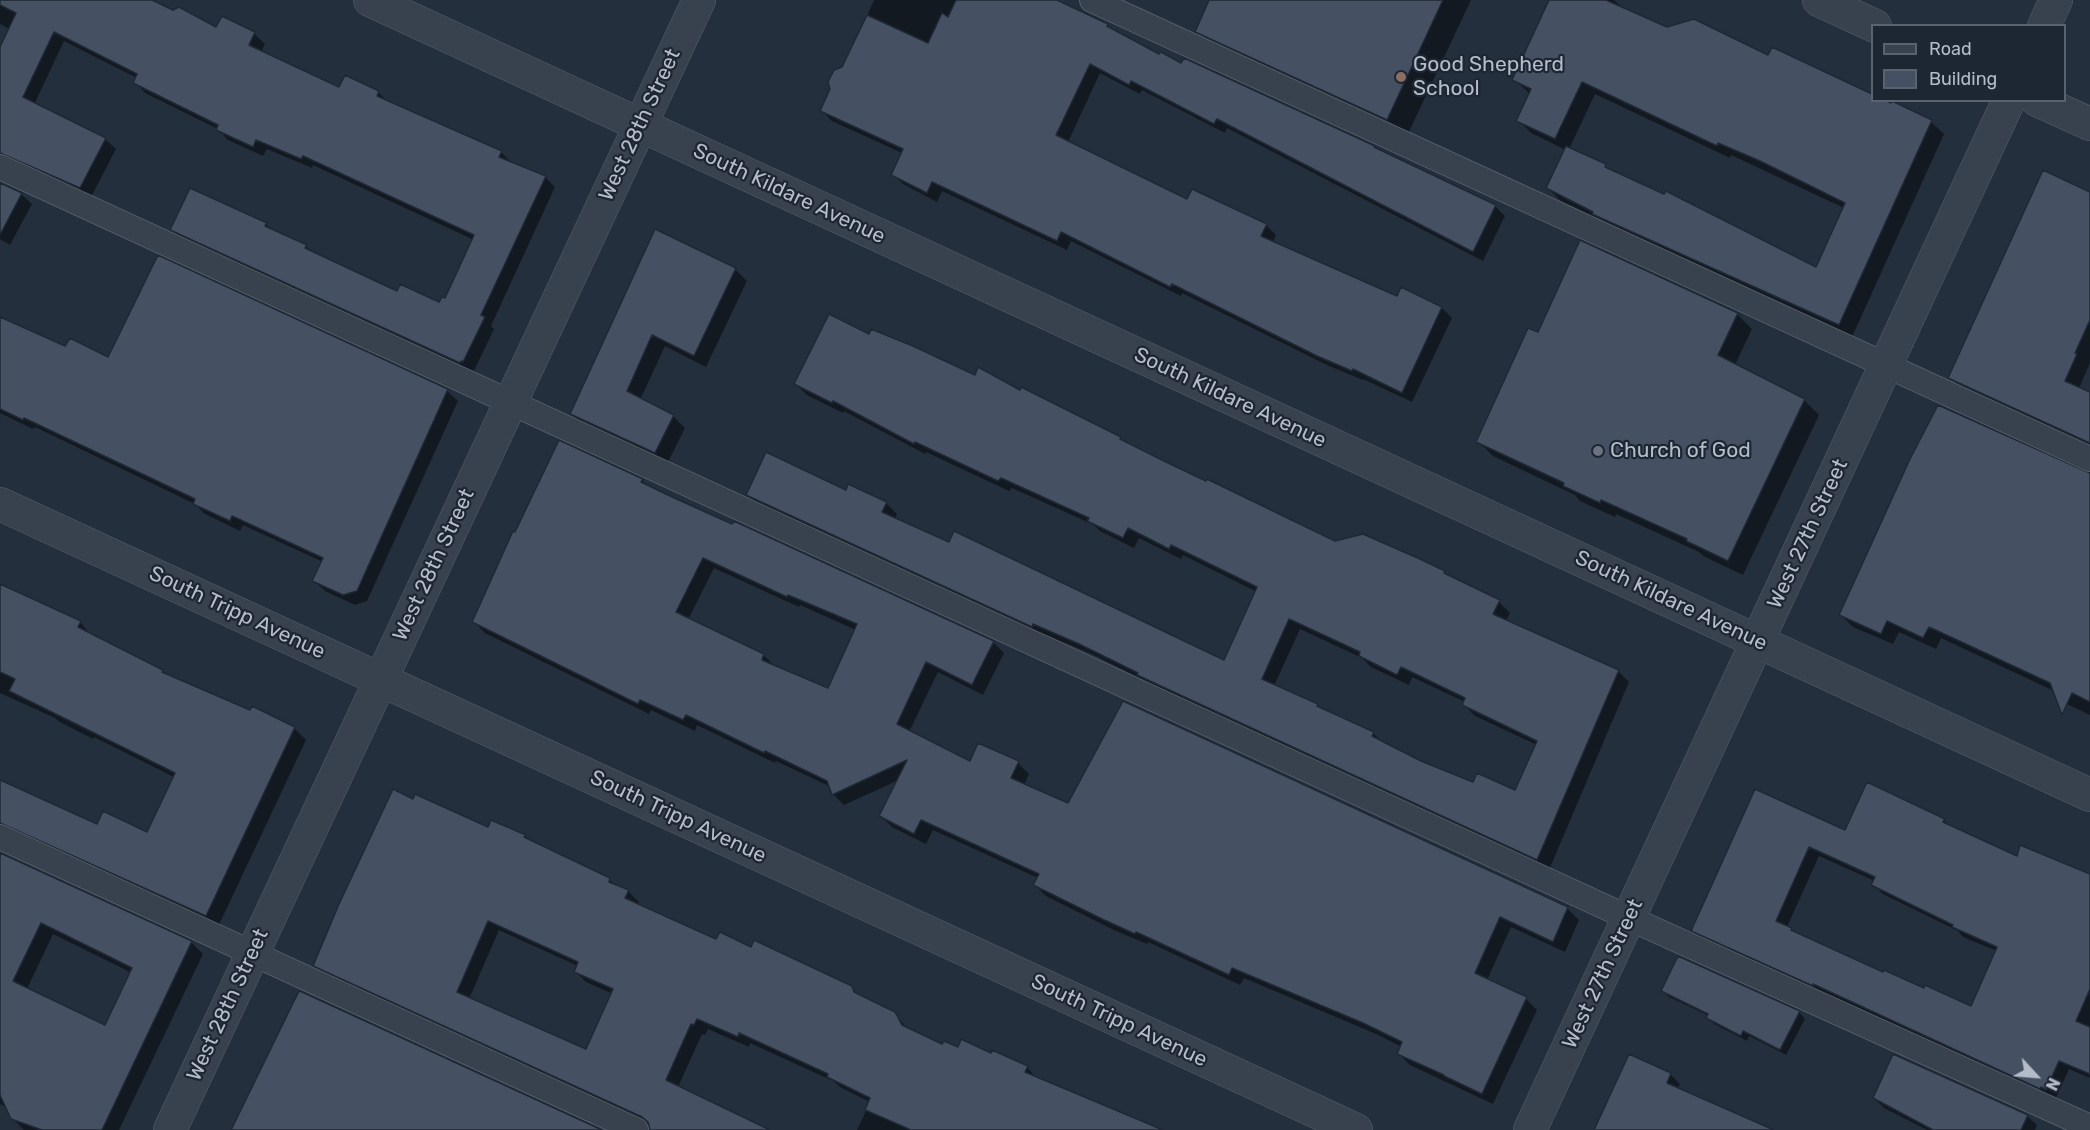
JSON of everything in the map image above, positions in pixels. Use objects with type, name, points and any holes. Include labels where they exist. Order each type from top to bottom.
[{"type":"street","name":"South Kildare Avenue","points":[[370,0],[2090,795]]},
{"type":"street","name":"West 28th Street","points":[[170,1130],[699,0]]},
{"type":"street","points":[[1819,0],[1871,24]]},
{"type":"street","points":[[2045,24],[2056,0]]},
{"type":"street","name":"West 27th Street","points":[[1530,1130],[2008,102]]},
{"type":"street","points":[[2041,102],[2090,124]]},
{"type":"street","name":"South Tripp Avenue","points":[[0,504],[1356,1130]]},
{"type":"lane","points":[[1092,0],[2090,459]]},
{"type":"lane","points":[[0,167],[1629,918],[2090,1127]]},
{"type":"lane","points":[[0,837],[636,1130]]},
{"type":"building","points":[[0,0],[152,0],[173,10],[179,7],[216,27],[222,16],[255,32],[249,45],[339,87],[345,75],[379,91],[377,96],[502,151],[499,157],[546,176],[481,315],[485,317],[463,362],[460,363],[170,230],[190,188],[267,223],[265,226],[307,245],[305,248],[397,291],[400,284],[439,302],[442,297],[445,298],[474,235],[303,156],[301,159],[256,140],[253,147],[216,130],[218,125],[133,83],[137,74],[54,32],[23,97],[106,138],[80,188],[0,153],[0,47],[16,13],[0,5]]},
{"type":"building","points":[[956,0],[1057,0],[1108,24],[1107,26],[1159,54],[1161,52],[1181,63],[1184,58],[1375,146],[1496,205],[1473,252],[1217,119],[1214,124],[1131,81],[1129,85],[1090,64],[1056,135],[1187,199],[1192,189],[1267,224],[1261,236],[1397,296],[1401,287],[1442,307],[1402,393],[1353,369],[1352,371],[1317,356],[1172,284],[1170,287],[1061,232],[1057,241],[932,182],[927,193],[891,175],[903,149],[820,111],[830,89],[828,82],[834,70],[842,67],[867,15],[928,43],[942,13],[948,17]]},
{"type":"building","points":[[1209,0],[1443,0],[1387,120],[1195,32]]},
{"type":"building","points":[[1549,0],[1606,0],[1667,27],[1694,19],[1768,55],[1772,47],[1871,94],[1871,102],[1894,102],[1932,120],[1839,325],[1592,214],[1593,212],[1546,188],[1566,146],[1664,194],[1666,191],[1816,267],[1845,203],[1760,161],[1718,143],[1717,146],[1582,82],[1555,139],[1516,121],[1531,89],[1512,80]]},
{"type":"building","points":[[2043,170],[2090,192],[2090,320],[2065,381],[2090,392],[2090,443],[1948,378]]},
{"type":"building","points":[[0,183],[22,193],[0,235]]},
{"type":"building","points":[[655,229],[736,268],[694,356],[652,335],[627,391],[674,415],[655,453],[570,414]]},
{"type":"building","points":[[1580,240],[1738,313],[1718,355],[1805,399],[1728,561],[1686,541],[1687,539],[1601,500],[1600,503],[1563,486],[1564,483],[1476,442],[1528,328],[1538,332]]},
{"type":"building","points":[[158,255],[448,389],[357,591],[343,595],[312,581],[323,558],[232,516],[230,521],[193,504],[195,499],[24,418],[23,420],[0,409],[0,317],[65,346],[70,338],[108,357]]},
{"type":"building","points":[[829,314],[869,334],[871,329],[975,375],[978,367],[1020,390],[1021,387],[1121,437],[1120,439],[1164,461],[1206,481],[1207,479],[1335,541],[1363,534],[1420,559],[1500,600],[1493,614],[1619,670],[1537,860],[1137,675],[1138,673],[1079,644],[1033,624],[1032,627],[746,495],[766,452],[846,490],[848,484],[887,502],[882,512],[949,542],[954,531],[1224,660],[1257,587],[1171,545],[1169,549],[1128,528],[1123,538],[1087,521],[1089,518],[1001,478],[998,481],[915,442],[914,444],[833,401],[832,403],[794,384]],"holes":[[[1289,619],[1360,652],[1359,656],[1397,675],[1401,667],[1465,698],[1462,705],[1537,741],[1515,790],[1477,773],[1473,782],[1421,761],[1372,736],[1374,732],[1262,679]]]},
{"type":"building","points":[[1938,405],[2090,473],[2090,702],[2072,693],[2062,715],[2050,683],[1929,627],[1923,638],[1887,621],[1881,634],[1839,615],[1910,459]]},
{"type":"building","points":[[559,440],[643,479],[641,482],[670,496],[732,524],[734,521],[994,641],[972,685],[926,662],[897,724],[970,761],[978,743],[1019,761],[1011,778],[1068,803],[1123,701],[1568,907],[1553,942],[1500,917],[1475,973],[1527,997],[1482,1094],[1397,1054],[1402,1042],[1363,1023],[1232,968],[1229,975],[1136,932],[1135,934],[1102,919],[1033,885],[1039,874],[921,820],[914,834],[879,816],[907,760],[832,795],[827,781],[765,751],[764,753],[686,715],[683,720],[640,700],[638,704],[472,622],[513,531],[515,532]],"holes":[[[703,558],[787,597],[788,595],[857,624],[828,688],[762,660],[764,654],[676,612]]]},
{"type":"building","points":[[0,584],[81,621],[78,627],[163,670],[162,672],[250,710],[252,706],[295,727],[206,916],[0,823],[0,780],[97,824],[103,811],[147,832],[175,773],[9,691],[15,679],[0,672]]},
{"type":"building","points":[[1867,782],[1945,819],[1943,822],[2017,856],[2020,845],[2090,874],[2090,989],[2076,1021],[2090,1027],[2090,1074],[2059,1061],[2046,1090],[2041,1087],[2040,1089],[1813,984],[1813,986],[1691,931],[1755,789],[1845,830]],"holes":[[[1809,847],[1875,877],[1871,885],[1953,925],[1952,927],[1997,947],[1971,1006],[1925,985],[1924,988],[1884,970],[1883,972],[1776,921]]]},
{"type":"building","points":[[393,789],[413,799],[415,794],[488,827],[491,820],[526,835],[524,837],[610,878],[609,882],[629,890],[625,898],[716,939],[720,932],[751,947],[754,940],[852,986],[854,992],[895,1012],[902,1025],[942,1044],[944,1041],[958,1047],[961,1039],[991,1053],[992,1050],[1028,1066],[1025,1072],[1163,1130],[911,1130],[865,1110],[870,1098],[827,1077],[828,1074],[739,1033],[738,1037],[697,1019],[694,1025],[691,1024],[666,1080],[770,1130],[650,1130],[648,1122],[642,1117],[313,966],[339,904]],"holes":[[[488,921],[578,962],[574,972],[613,989],[586,1049],[457,992]]]},
{"type":"building","points":[[0,853],[192,941],[102,1130],[42,1130],[11,1119],[0,1095]],"holes":[[[41,923],[132,968],[105,1025],[13,981]]]},
{"type":"building","points":[[1678,956],[1800,1011],[1780,1050],[1743,1031],[1741,1036],[1706,1018],[1708,1014],[1661,991]]},
{"type":"building","points":[[299,991],[302,992],[602,1130],[231,1130]]},
{"type":"building","points":[[1629,1054],[1671,1073],[1667,1083],[1774,1130],[1594,1130]]},
{"type":"building","points":[[1893,1054],[2028,1115],[2021,1130],[1933,1130],[1873,1098]]},
{"type":"place","name":"Good Shepherd School","points":[[1401,77]]},
{"type":"place","name":"Church of God","points":[[1598,451]]}]
